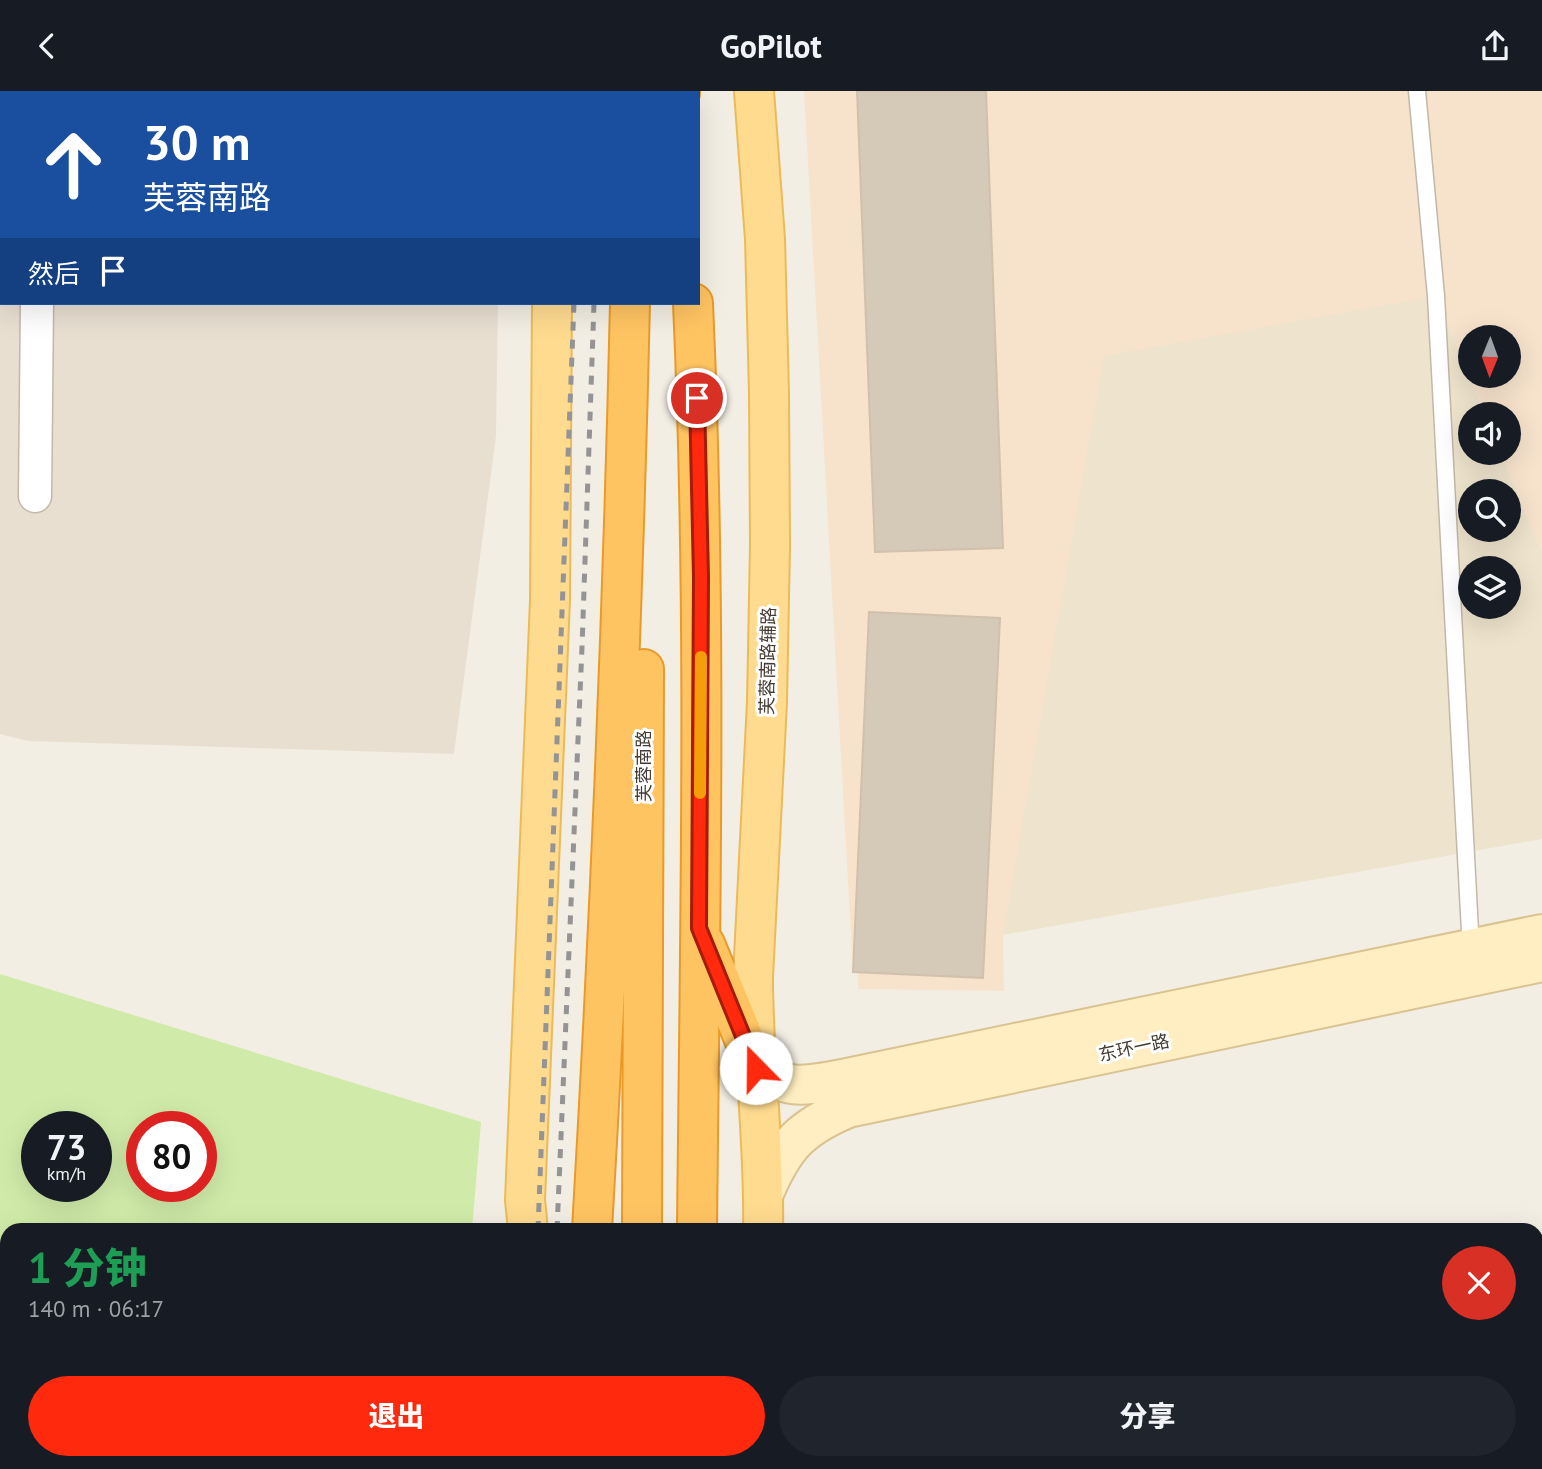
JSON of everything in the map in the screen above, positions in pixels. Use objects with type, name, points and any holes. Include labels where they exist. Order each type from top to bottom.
[{"type":"highway","points":[[592,1223],[615,754],[632,305]]},
{"type":"highway","name":"芙蓉南路","points":[[632,305],[643,551],[642,1223]]},
{"type":"highway","points":[[693,305],[701,577],[697,1223]]},
{"type":"highway","points":[[699,928],[756,1068]]},
{"type":"main road","name":"芙蓉南路辅路","points":[[754,91],[765,239],[769,393],[767,702],[753,977],[753,1022],[764,1212]]},
{"type":"main road","points":[[525,1220],[550,600],[552,305]]},
{"type":"street","points":[[35,496],[37,305]]},
{"type":"street","name":"东环一路","points":[[764,1212],[774,1170],[786,1151],[817,1122],[848,1108],[1472,962],[1542,934]]},
{"type":"street","name":"东环一路","points":[[756,1068],[769,1078],[797,1086],[1472,962],[1542,962]]},
{"type":"lane","points":[[1417,91],[1436,296],[1472,962]]},
{"type":"shaded area","points":[[804,91],[1542,91],[1542,553],[1521,502],[1521,479],[1512,479],[1506,465],[1521,465],[1521,402],[1480,402],[1474,389],[1521,389],[1521,325],[1458,325],[1458,349],[1436,296],[1003,935],[1004,991],[858,989],[858,971],[853,972]]},
{"type":"shaded area","points":[[1436,296],[1458,349],[1458,389],[1474,389],[1480,402],[1458,402],[1458,465],[1506,465],[1512,479],[1458,479],[1458,542],[1521,542],[1521,502],[1542,553],[1542,839],[1003,935],[1104,356]]},
{"type":"shaded area","points":[[0,305],[498,305],[496,436],[454,754],[28,741],[0,734]]},
{"type":"green space","points":[[0,974],[481,1122],[473,1223],[0,1223]]},
{"type":"building","points":[[857,91],[986,91],[1003,548],[875,552]]},
{"type":"building","points":[[869,612],[1000,618],[983,978],[853,972]]},
{"type":"railway","points":[[538,1223],[574,305]]},
{"type":"railway","points":[[557,1223],[594,305]]},
{"type":"slow traffic","points":[[700,793],[701,657]]},
{"type":"route","points":[[697,398],[701,577],[699,928],[756,1068]]}]
